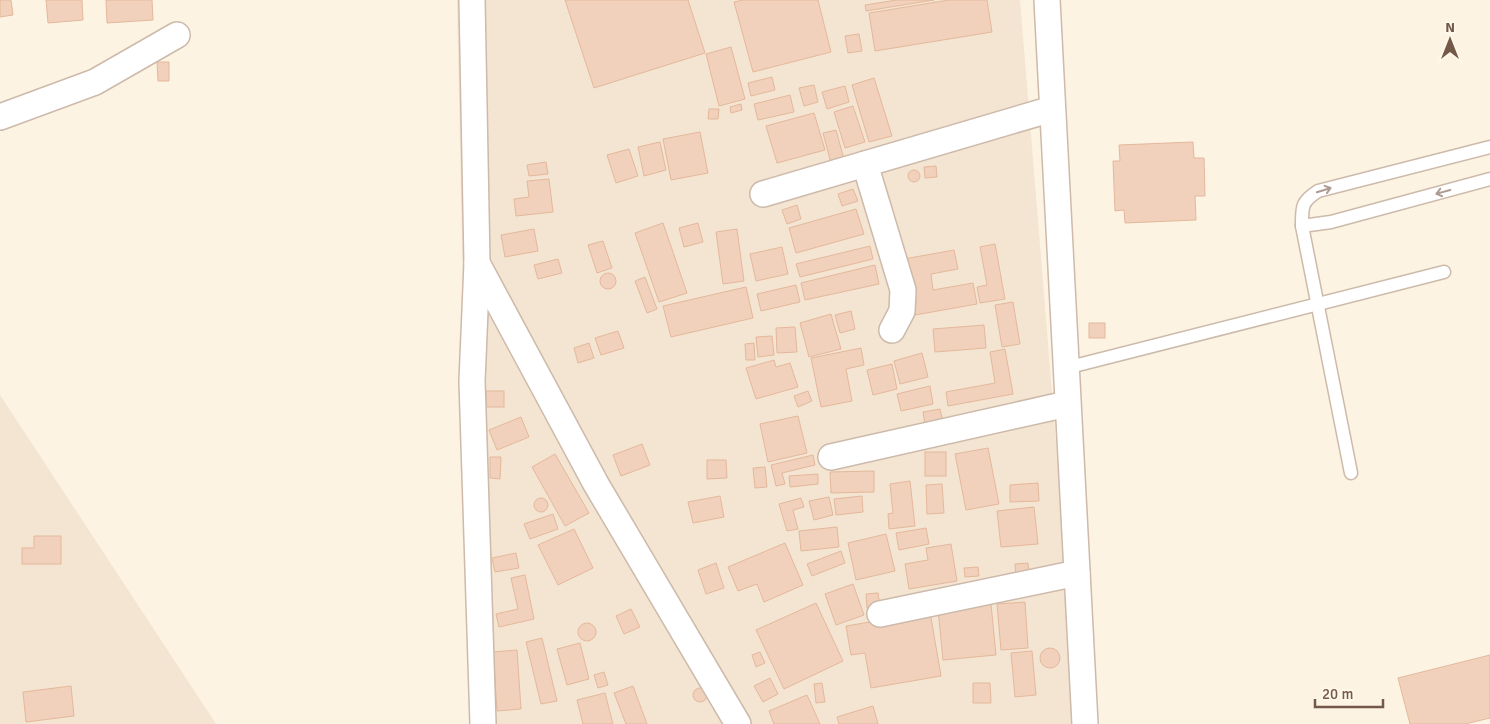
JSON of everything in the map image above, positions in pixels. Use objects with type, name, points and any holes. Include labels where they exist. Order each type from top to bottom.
[{"type":"street","points":[[472,0],[476,264],[472,380],[483,724]]},
{"type":"street","points":[[1047,0],[1085,724]]},
{"type":"street","points":[[0,117],[95,82],[177,34]]},
{"type":"street","points":[[762,194],[1052,109]]},
{"type":"street","points":[[865,164],[903,290],[902,311],[892,330]]},
{"type":"street","points":[[476,264],[596,484],[738,724]]},
{"type":"street","points":[[831,457],[1067,404]]},
{"type":"street","points":[[880,614],[1077,573]]},
{"type":"lane","points":[[1351,473],[1302,226],[1302,208],[1306,199],[1318,191],[1490,147]]},
{"type":"lane","points":[[1302,226],[1331,222],[1490,179]]},
{"type":"lane","points":[[1066,368],[1444,272]]},
{"type":"shaded area","points":[[457,0],[1020,0],[1079,724],[472,724]]},
{"type":"shaded area","points":[[0,395],[216,724],[0,724]]},
{"type":"building","points":[[0,0],[11,0],[13,15],[0,17]]},
{"type":"building","points":[[46,0],[82,0],[83,20],[48,23]]},
{"type":"building","points":[[106,0],[152,0],[153,20],[107,23]]},
{"type":"building","points":[[565,0],[688,0],[705,53],[594,88]]},
{"type":"building","points":[[743,0],[818,0],[831,52],[753,72],[734,2]]},
{"type":"building","points":[[897,0],[934,0],[866,11],[865,5]]},
{"type":"building","points":[[949,0],[987,0],[992,32],[875,51],[869,13]]},
{"type":"building","points":[[859,34],[862,51],[848,53],[845,36]]},
{"type":"building","points":[[731,47],[745,99],[719,106],[706,54]]},
{"type":"building","points":[[157,62],[169,62],[169,81],[158,81]]},
{"type":"building","points":[[772,77],[775,90],[751,96],[748,83]]},
{"type":"building","points":[[874,78],[892,136],[869,142],[852,85]]},
{"type":"building","points":[[814,85],[818,102],[804,106],[799,88]]},
{"type":"building","points":[[845,86],[849,102],[827,109],[822,92]]},
{"type":"building","points":[[790,95],[794,112],[758,120],[754,104]]},
{"type":"building","points":[[741,104],[742,110],[731,113],[730,107]]},
{"type":"building","points":[[853,106],[865,142],[845,148],[834,112]]},
{"type":"building","points":[[709,109],[719,109],[718,119],[708,119]]},
{"type":"building","points":[[814,113],[825,150],[777,163],[766,126]]},
{"type":"building","points":[[836,130],[845,163],[832,167],[823,133]]},
{"type":"building","points":[[700,132],[708,173],[671,180],[663,139]]},
{"type":"building","points":[[660,142],[666,170],[644,176],[638,147]]},
{"type":"building","points":[[1193,142],[1194,158],[1204,158],[1205,196],[1195,196],[1196,220],[1125,223],[1124,210],[1115,211],[1113,161],[1120,161],[1119,145]]},
{"type":"building","points":[[629,149],[638,176],[616,183],[607,155]]},
{"type":"building","points":[[546,162],[548,174],[529,176],[527,165]]},
{"type":"building","points":[[936,166],[937,177],[925,178],[924,167]]},
{"type":"building","points":[[916,170],[919,171],[919,181],[912,182],[909,181],[908,174],[909,171]]},
{"type":"building","points":[[549,179],[553,212],[516,216],[514,199],[529,197],[527,181]]},
{"type":"building","points":[[853,189],[858,201],[842,206],[838,194]]},
{"type":"building","points":[[797,205],[801,219],[787,224],[782,210]]},
{"type":"building","points":[[856,209],[864,234],[796,253],[789,228]]},
{"type":"building","points":[[663,223],[687,293],[659,302],[635,233]]},
{"type":"building","points":[[698,223],[703,242],[684,247],[679,228]]},
{"type":"building","points":[[534,229],[538,251],[505,257],[501,235]]},
{"type":"building","points":[[737,229],[744,281],[723,284],[716,232]]},
{"type":"building","points":[[603,241],[612,268],[597,273],[588,245]]},
{"type":"building","points":[[995,244],[1005,299],[980,303],[977,287],[987,285],[980,247]]},
{"type":"building","points":[[870,246],[873,259],[800,277],[796,264]]},
{"type":"building","points":[[782,247],[788,274],[756,281],[750,254]]},
{"type":"building","points":[[954,250],[958,269],[931,274],[933,290],[973,283],[977,304],[915,315],[904,259]]},
{"type":"building","points":[[558,259],[562,273],[538,279],[534,265]]},
{"type":"building","points":[[875,265],[879,284],[805,300],[801,283]]},
{"type":"building","points":[[608,273],[614,275],[616,281],[614,287],[608,289],[602,287],[600,281],[602,275]]},
{"type":"building","points":[[645,277],[657,309],[647,313],[635,281]]},
{"type":"building","points":[[796,285],[800,302],[761,311],[757,294]]},
{"type":"building","points":[[746,287],[753,318],[671,337],[663,306]]},
{"type":"building","points":[[1013,302],[1020,344],[1002,347],[995,305]]},
{"type":"building","points":[[851,311],[855,329],[840,333],[835,315]]},
{"type":"building","points":[[831,314],[841,349],[809,357],[800,323]]},
{"type":"building","points":[[1089,323],[1105,323],[1105,338],[1089,338]]},
{"type":"building","points":[[984,325],[986,348],[935,352],[933,329]]},
{"type":"building","points":[[795,327],[797,352],[777,353],[776,328]]},
{"type":"building","points":[[618,331],[624,348],[601,355],[595,338]]},
{"type":"building","points":[[772,336],[774,355],[758,357],[756,337]]},
{"type":"building","points":[[589,343],[594,358],[578,363],[574,348]]},
{"type":"building","points":[[754,343],[755,360],[746,360],[745,344]]},
{"type":"building","points":[[861,348],[864,365],[846,369],[852,401],[821,407],[811,358]]},
{"type":"building","points":[[1005,349],[1013,394],[948,406],[946,392],[995,383],[990,352]]},
{"type":"building","points":[[922,353],[928,377],[900,384],[894,361]]},
{"type":"building","points":[[774,360],[776,367],[790,363],[798,387],[756,399],[746,368]]},
{"type":"building","points":[[892,364],[897,389],[873,395],[867,370]]},
{"type":"building","points":[[930,386],[933,404],[901,411],[897,394]]},
{"type":"building","points":[[486,391],[504,391],[504,407],[486,407]]},
{"type":"building","points":[[808,391],[812,401],[798,407],[794,396]]},
{"type":"building","points":[[940,409],[943,422],[925,425],[923,412]]},
{"type":"building","points":[[798,416],[807,453],[768,462],[760,424]]},
{"type":"building","points":[[521,417],[529,437],[497,450],[489,430]]},
{"type":"building","points":[[642,444],[650,465],[621,476],[613,455]]},
{"type":"building","points":[[988,448],[999,504],[966,510],[955,454]]},
{"type":"building","points":[[925,452],[946,452],[946,476],[925,476]]},
{"type":"building","points":[[555,454],[589,513],[565,526],[532,467]]},
{"type":"building","points":[[813,455],[815,465],[782,473],[785,484],[776,486],[771,465]]},
{"type":"building","points":[[490,457],[501,457],[500,479],[490,478]]},
{"type":"building","points":[[707,460],[726,460],[727,478],[707,479]]},
{"type":"building","points":[[765,467],[767,487],[755,488],[753,468]]},
{"type":"building","points":[[874,471],[874,492],[831,493],[830,472]]},
{"type":"building","points":[[818,474],[818,484],[790,487],[789,476]]},
{"type":"building","points":[[910,481],[915,526],[889,529],[888,514],[893,513],[890,484]]},
{"type":"building","points":[[1038,483],[1039,501],[1010,502],[1010,485]]},
{"type":"building","points":[[942,484],[944,513],[927,514],[926,485]]},
{"type":"building","points":[[720,496],[724,517],[693,523],[688,502]]},
{"type":"building","points":[[862,496],[863,512],[836,515],[834,499]]},
{"type":"building","points":[[829,497],[833,515],[814,520],[809,501]]},
{"type":"building","points":[[541,498],[546,500],[548,505],[546,510],[541,512],[536,510],[534,505],[536,500]]},
{"type":"building","points":[[801,498],[804,507],[793,510],[798,529],[787,531],[779,504]]},
{"type":"building","points":[[1034,507],[1038,544],[1001,547],[997,511]]},
{"type":"building","points":[[553,514],[558,529],[530,539],[524,524]]},
{"type":"building","points":[[837,527],[839,547],[801,551],[799,531]]},
{"type":"building","points":[[926,528],[929,544],[899,550],[896,533]]},
{"type":"building","points":[[574,529],[593,568],[558,585],[538,545]]},
{"type":"building","points":[[886,534],[895,571],[856,580],[848,543]]},
{"type":"building","points":[[34,536],[61,536],[61,564],[22,564],[22,548],[34,548]]},
{"type":"building","points":[[785,543],[803,585],[764,602],[757,584],[738,591],[728,567]]},
{"type":"building","points":[[951,544],[957,581],[909,589],[905,564],[928,560],[926,548]]},
{"type":"building","points":[[841,551],[845,563],[812,576],[807,564]]},
{"type":"building","points":[[516,553],[519,568],[495,572],[492,558]]},
{"type":"building","points":[[716,563],[724,588],[706,594],[698,570]]},
{"type":"building","points":[[1028,563],[1029,575],[1016,576],[1015,564]]},
{"type":"building","points":[[978,567],[979,576],[965,577],[964,568]]},
{"type":"building","points":[[525,575],[534,619],[499,627],[496,614],[518,609],[511,578]]},
{"type":"building","points":[[853,584],[864,615],[836,625],[825,594]]},
{"type":"building","points":[[878,593],[880,607],[867,608],[866,594]]},
{"type":"building","points":[[1025,602],[1028,648],[1001,650],[997,604]]},
{"type":"building","points":[[816,603],[843,661],[784,689],[756,630]]},
{"type":"building","points":[[991,604],[996,655],[943,660],[938,609]]},
{"type":"building","points":[[631,609],[640,627],[624,634],[616,616]]},
{"type":"building","points":[[930,612],[941,676],[871,688],[865,653],[851,655],[846,626]]},
{"type":"building","points":[[583,623],[591,623],[596,628],[594,639],[583,641],[578,636],[578,628]]},
{"type":"building","points":[[542,638],[557,701],[541,704],[526,642]]},
{"type":"building","points":[[580,643],[589,679],[567,685],[557,649]]},
{"type":"building","points":[[1050,648],[1057,651],[1060,658],[1057,665],[1050,668],[1043,665],[1040,658],[1043,651]]},
{"type":"building","points":[[517,650],[521,709],[497,711],[493,652]]},
{"type":"building","points":[[1032,651],[1036,695],[1015,697],[1011,653]]},
{"type":"building","points":[[760,652],[765,663],[756,667],[752,655]]},
{"type":"building","points":[[1490,655],[1490,718],[1465,724],[1410,724],[1398,678]]},
{"type":"building","points":[[604,672],[608,685],[598,688],[594,675]]},
{"type":"building","points":[[770,678],[778,694],[763,702],[754,686]]},
{"type":"building","points":[[822,683],[825,702],[816,703],[814,684]]},
{"type":"building","points":[[973,683],[990,683],[991,703],[973,703]]},
{"type":"building","points":[[71,686],[74,716],[26,722],[23,692]]},
{"type":"building","points":[[633,686],[647,724],[626,724],[614,693]]},
{"type":"building","points":[[700,688],[705,690],[707,695],[705,700],[700,702],[695,700],[693,695],[695,690]]},
{"type":"building","points":[[605,693],[613,724],[583,724],[577,700]]},
{"type":"building","points":[[807,695],[820,724],[774,724],[769,711]]},
{"type":"building","points":[[873,706],[878,724],[839,724],[837,717]]}]
